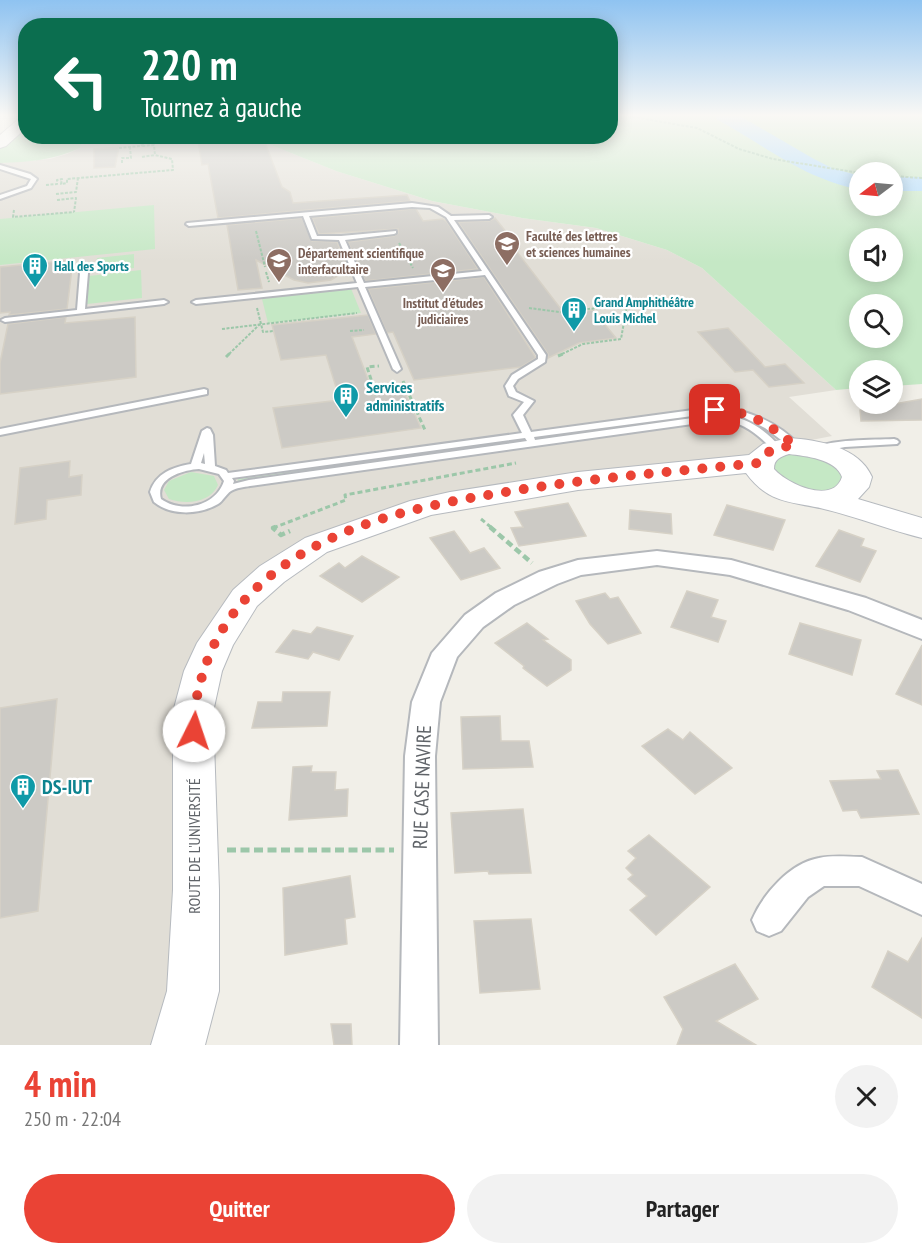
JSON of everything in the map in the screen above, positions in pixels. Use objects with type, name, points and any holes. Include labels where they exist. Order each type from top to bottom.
[{"type":"main road","name":"ROUTE DE L'UNIVERSITÉ","points":[[783,458],[801,497],[825,499],[922,528]]},
{"type":"main road","name":"ROUTE DE L'UNIVERSITÉ","points":[[178,1045],[193,991],[196,890],[193,712],[203,671],[215,643],[245,598],[272,574],[316,545],[385,519],[450,501],[578,481],[783,458],[841,459],[849,466],[856,480],[854,488],[847,493],[825,499]]},
{"type":"main road","points":[[854,488],[892,510],[922,523]]},
{"type":"street","name":"RUE CASE NAVIRE","points":[[419,1045],[420,756],[426,702],[446,652],[474,621],[505,599],[548,578],[578,568],[657,558],[695,561],[731,568],[845,601],[922,630]]},
{"type":"street","points":[[769,920],[796,886],[819,872],[862,871],[922,900]]},
{"type":"lane","points":[[0,166],[16,173],[30,175],[34,179],[29,187],[0,197]]},
{"type":"lane","points":[[189,224],[427,206],[441,210],[450,218],[541,352],[542,360],[515,377],[509,386],[512,394],[530,401],[518,415],[530,440]]},
{"type":"lane","points":[[305,214],[314,238],[341,238],[394,232]]},
{"type":"lane","points":[[450,218],[489,217]]},
{"type":"lane","points":[[341,238],[397,369]]},
{"type":"lane","points":[[81,312],[84,273]]},
{"type":"lane","points":[[196,302],[486,273]]},
{"type":"lane","points":[[5,320],[164,302]]},
{"type":"lane","points":[[0,432],[204,392]]},
{"type":"lane","points":[[228,489],[230,481],[226,476],[210,468],[195,466],[171,472],[156,485],[154,492],[156,499],[171,507],[191,509],[211,504],[228,489],[249,483],[719,410],[766,423],[783,458]]},
{"type":"lane","points":[[226,476],[725,417],[751,425],[763,434],[783,458]]},
{"type":"lane","points":[[195,466],[207,431],[210,468]]},
{"type":"lane","points":[[783,458],[837,444],[894,442]]},
{"type":"path","points":[[57,184],[57,180],[62,179],[61,184],[67,183],[67,179],[173,170],[173,165]]},
{"type":"path","points":[[802,165],[849,172]]},
{"type":"path","points":[[903,177],[922,178]]},
{"type":"path","points":[[56,194],[76,192],[76,178]]},
{"type":"path","points":[[15,210],[13,217],[74,212],[76,198],[57,200]]},
{"type":"path","points":[[258,240],[265,267]]},
{"type":"path","points":[[535,309],[559,312],[648,303]]},
{"type":"path","points":[[542,360],[551,359],[583,344],[621,339],[627,305]]},
{"type":"path","points":[[222,329],[372,311]]},
{"type":"path","points":[[261,324],[263,332],[274,331]]},
{"type":"path","points":[[226,357],[261,324]]},
{"type":"path","points":[[376,395],[367,368],[378,366]]},
{"type":"path","points":[[403,382],[425,430]]},
{"type":"path","points":[[291,531],[281,535],[273,528],[303,514],[346,500],[345,495],[524,462]]},
{"type":"path","points":[[450,501],[454,512],[468,508],[548,578]]},
{"type":"path","points":[[194,850],[419,850]]},
{"type":"shaded area","points":[[0,165],[320,165],[432,201],[522,218],[596,228],[667,250],[702,268],[836,390],[789,397],[832,436],[791,444],[762,457],[510,491],[316,545],[215,643],[178,1045],[0,1045]]},
{"type":"green space","points":[[320,165],[849,165],[849,216],[903,216],[903,165],[922,165],[922,384],[903,385],[903,360],[849,360],[849,389],[836,390],[702,268],[667,250],[596,228],[522,218],[432,201]]},
{"type":"green space","points":[[154,205],[155,249],[0,265],[0,219]]},
{"type":"green space","points":[[134,254],[134,268],[96,272],[97,258]]},
{"type":"green space","points":[[141,270],[142,298],[87,304],[89,276]]},
{"type":"green space","points":[[350,286],[361,313],[268,323],[261,295]]},
{"type":"green space","points":[[698,414],[700,417],[547,439],[545,436]]},
{"type":"green space","points":[[784,452],[832,460],[846,480],[826,493],[777,481],[769,461]]},
{"type":"green space","points":[[411,455],[412,458],[238,482],[238,479]]},
{"type":"green space","points":[[191,472],[214,476],[218,485],[209,496],[197,501],[183,502],[169,499],[164,490],[169,481]]},
{"type":"building","points":[[94,165],[115,165],[115,167],[94,168]]},
{"type":"building","points":[[208,165],[274,165],[282,187],[290,192],[293,203],[407,195],[410,201],[218,218]]},
{"type":"building","points":[[416,209],[423,221],[443,219],[447,222],[478,269],[365,281],[348,242],[394,236],[398,233],[398,229],[319,234],[312,218]]},
{"type":"building","points":[[302,218],[312,241],[337,242],[349,269],[331,280],[308,283],[294,280],[256,260],[262,288],[238,290],[227,225]]},
{"type":"building","points":[[495,218],[519,248],[514,248],[564,313],[593,310],[616,338],[579,343],[548,358],[548,354],[458,222],[489,221]]},
{"type":"building","name":"Hall des Sports","points":[[73,260],[67,309],[9,315],[10,312],[0,313],[0,267]]},
{"type":"building","points":[[484,277],[536,358],[521,367],[414,380],[393,332],[387,333],[368,289]]},
{"type":"building","points":[[368,315],[376,334],[352,337],[374,395],[404,391],[421,428],[282,448],[273,408],[340,400],[326,355],[281,360],[272,325]]},
{"type":"building","points":[[66,317],[65,323],[135,317],[136,377],[0,394],[0,363],[8,324]]},
{"type":"building","points":[[728,328],[765,367],[785,364],[804,383],[769,387],[753,370],[735,372],[698,332]]},
{"type":"building","points":[[922,399],[922,420],[861,421],[860,414],[903,414],[903,402]]},
{"type":"building","points":[[70,461],[69,477],[82,475],[81,495],[47,500],[46,519],[15,524],[20,468]]},
{"type":"building","points":[[568,503],[586,536],[519,546],[511,528],[523,527],[515,512]]},
{"type":"building","points":[[727,505],[785,520],[773,550],[714,535]]},
{"type":"building","points":[[630,510],[671,514],[672,534],[629,529]]},
{"type":"building","points":[[839,530],[864,539],[861,546],[876,551],[860,582],[816,566]]},
{"type":"building","points":[[454,531],[470,553],[484,548],[500,568],[461,580],[430,538]]},
{"type":"building","points":[[362,556],[399,577],[362,602],[320,576],[339,563],[345,568]]},
{"type":"building","points":[[687,591],[718,600],[711,617],[726,621],[718,642],[671,627]]},
{"type":"building","points":[[605,593],[610,599],[618,597],[641,633],[608,644],[590,624],[576,601]]},
{"type":"building","points":[[527,623],[548,639],[543,640],[571,660],[571,670],[547,686],[495,643]]},
{"type":"building","points":[[800,623],[861,640],[852,675],[789,654]]},
{"type":"building","points":[[317,627],[353,636],[339,660],[313,652],[308,659],[276,652],[293,630],[311,634]]},
{"type":"building","points":[[922,645],[922,705],[896,694]]},
{"type":"building","points":[[283,692],[330,692],[327,726],[252,728],[258,702],[282,702]]},
{"type":"building","name":"DS-IUT","points":[[57,699],[38,911],[0,918],[0,708]]},
{"type":"building","points":[[500,716],[501,741],[529,741],[533,767],[463,769],[461,717]]},
{"type":"building","points":[[668,729],[683,740],[690,732],[732,768],[695,794],[642,746]]},
{"type":"building","points":[[312,766],[311,772],[336,772],[335,790],[348,789],[347,816],[289,820],[293,767]]},
{"type":"building","points":[[898,770],[919,814],[861,818],[857,810],[843,811],[830,781],[881,779],[877,771]]},
{"type":"building","points":[[523,809],[531,873],[489,874],[488,871],[455,873],[451,813]]},
{"type":"building","points":[[649,835],[710,887],[656,935],[630,910],[647,896],[628,879],[633,875],[626,868],[636,858],[628,851]]},
{"type":"building","points":[[350,876],[355,917],[345,919],[347,944],[285,955],[283,888]]},
{"type":"building","points":[[531,919],[540,989],[480,993],[474,921]]},
{"type":"building","points":[[922,938],[922,1018],[872,987],[888,951],[908,962]]},
{"type":"building","points":[[735,964],[758,999],[716,1021],[756,1045],[677,1045],[683,1029],[664,997]]},
{"type":"building","points":[[331,1024],[351,1024],[352,1045],[334,1045]]},
{"type":"waterway","points":[[807,165],[823,173],[849,181]]},
{"type":"waterway","points":[[903,184],[922,184]]},
{"type":"place","name":"Faculté des lettres et sciences humaines","points":[[507,267]]},
{"type":"place","name":"Département scientifique interfacultaire","points":[[279,284]]},
{"type":"place","name":"Hall des Sports","points":[[35,289]]},
{"type":"place","name":"Institut d'études judiciaires","points":[[443,294]]},
{"type":"place","name":"Grand Amphithéâtre Louis Michel","points":[[574,333]]},
{"type":"place","name":"Services administratifs","points":[[346,419]]},
{"type":"place","name":"DS-IUT","points":[[23,810]]},
{"type":"route","points":[[194,731],[193,712],[203,671],[215,643],[245,598],[293,559],[316,545],[348,532],[450,501],[578,481],[759,463],[767,452],[776,448],[795,446],[772,426],[761,421],[726,410],[715,410]]}]
